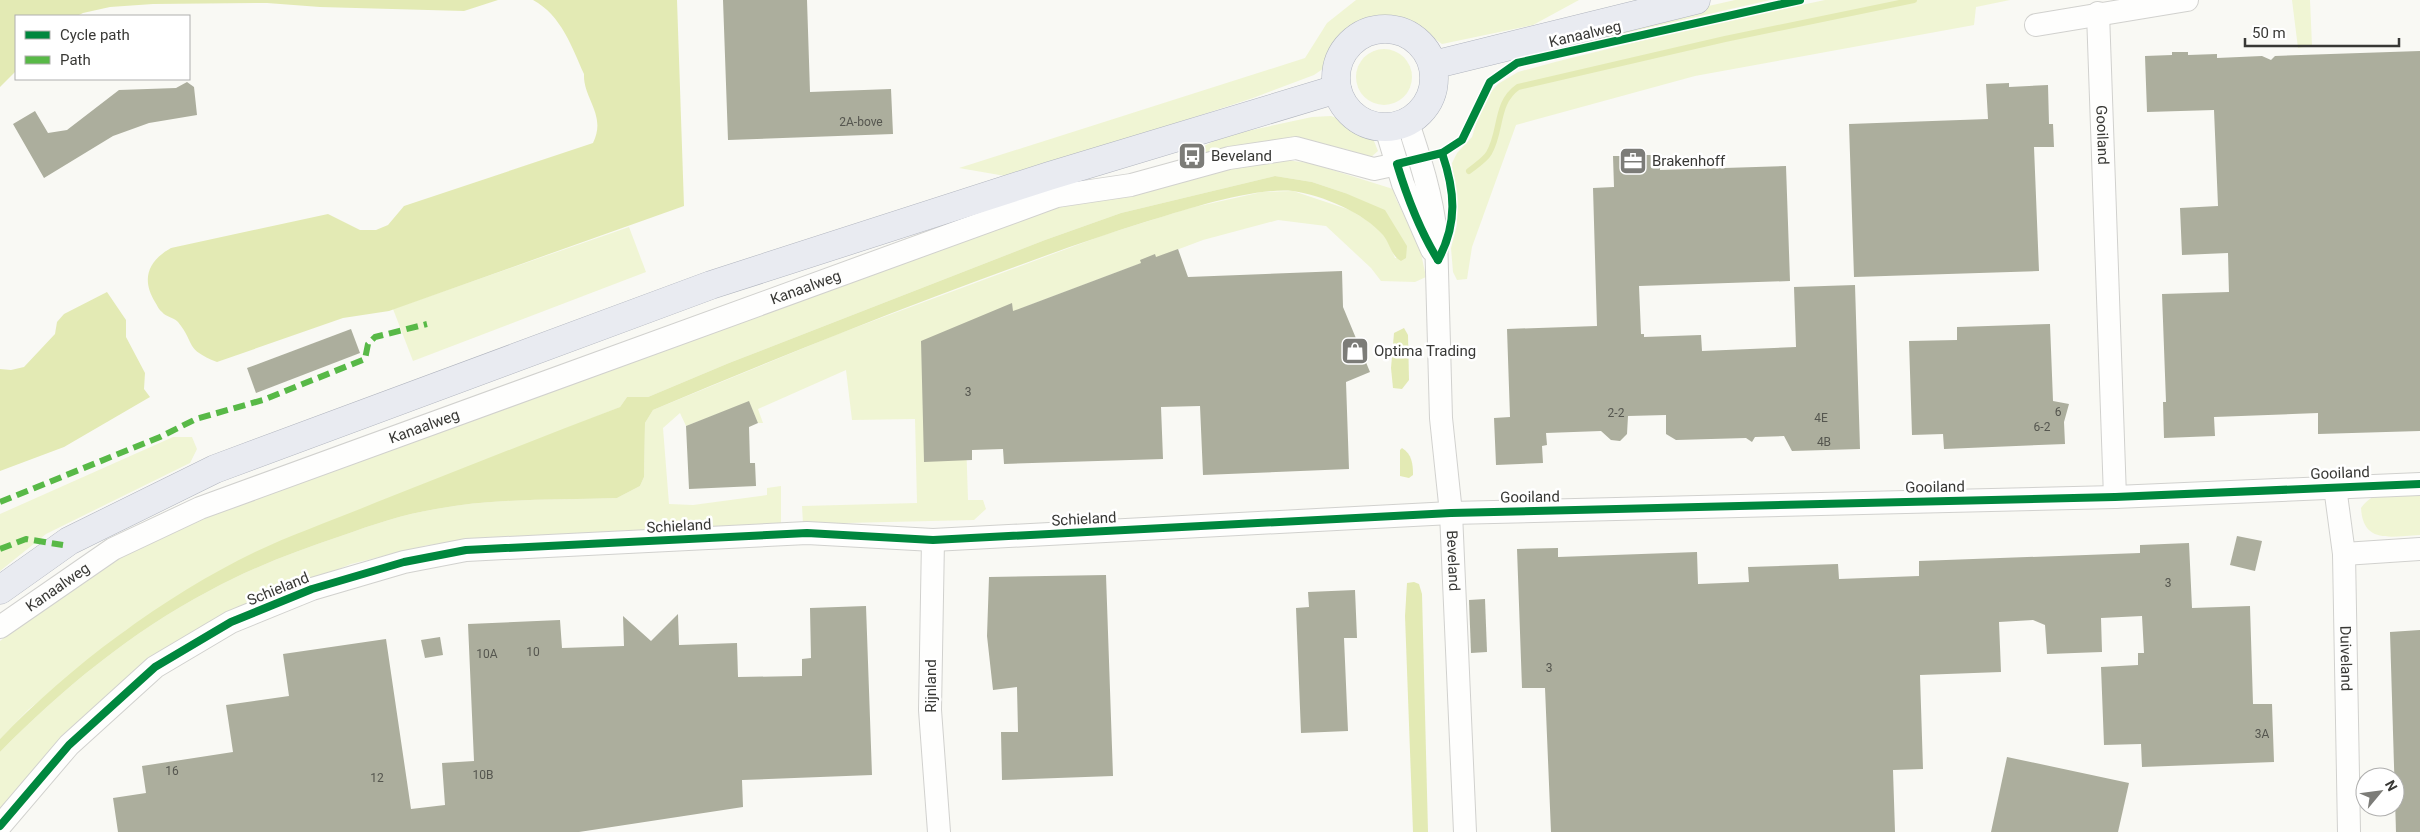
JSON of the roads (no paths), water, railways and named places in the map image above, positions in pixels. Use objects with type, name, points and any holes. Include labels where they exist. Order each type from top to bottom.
[{"type":"main road","name":"Kanaalweg","points":[[1433,65],[1696,0]]},
{"type":"main road","points":[[1373,30],[1399,30],[1406,34],[1420,43],[1433,65],[1434,82],[1430,98],[1421,112],[1397,125],[1370,125],[1354,117],[1343,105],[1337,89],[1337,64],[1351,42],[1373,30]]},
{"type":"main road","name":"Kanaalweg","points":[[0,590],[69,541],[215,469],[711,285],[1049,176],[1337,89]]},
{"type":"street","points":[[2036,25],[2098,13],[2187,0]]},
{"type":"street","name":"Gooiland","points":[[2098,13],[2115,496]]},
{"type":"street","name":"Beveland","points":[[1397,125],[1397,164],[1414,210],[1438,260]]},
{"type":"street","name":"Beveland","points":[[1397,125],[1434,213],[1438,260],[1441,418],[1451,513],[1465,832]]},
{"type":"street","name":"Kanaalweg","points":[[0,626],[113,549],[200,508],[1057,196],[1132,185],[1229,158],[1296,148],[1374,169],[1397,164]]},
{"type":"street","points":[[215,469],[225,499]]},
{"type":"street","name":"Gooiland","points":[[1451,513],[2115,496],[2420,484]]},
{"type":"street","name":"Duiveland","points":[[2335,487],[2344,554],[2349,832]]},
{"type":"street","name":"Schieland","points":[[0,826],[69,745],[155,667],[231,622],[312,589],[404,562],[466,550],[807,533],[932,540],[1451,513]]},
{"type":"street","name":"Rijnland","points":[[932,540],[930,710],[939,832]]},
{"type":"street","points":[[2344,554],[2420,549]]},
{"type":"waterway","points":[[1469,171],[1489,153],[1496,136],[1502,109],[1511,94],[1518,87],[1725,39],[1914,0]]},
{"type":"place","name":"Beveland","points":[[1192,156]]},
{"type":"place","name":"Brakenhoff","points":[[1633,161]]},
{"type":"place","name":"Optima Trading","points":[[1355,351]]}]
